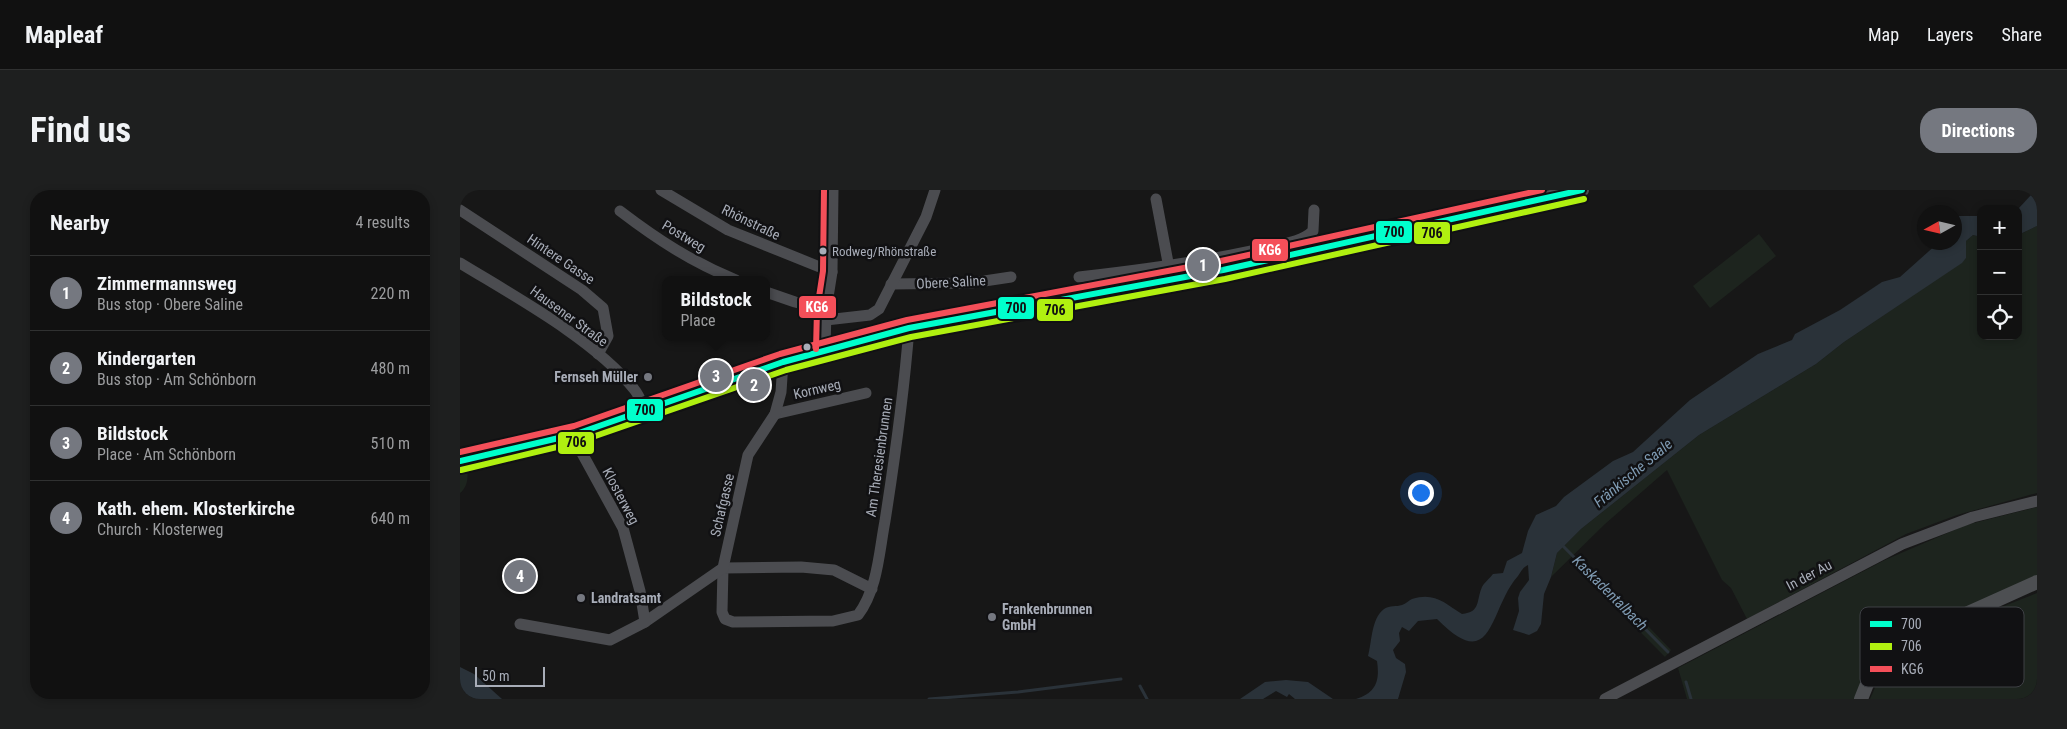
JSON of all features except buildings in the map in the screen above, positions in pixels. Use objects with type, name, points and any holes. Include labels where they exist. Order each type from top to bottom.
[{"type":"main road","points":[[460,461],[576,434],[782,362],[909,328],[1170,273],[1392,234],[1582,190]]},
{"type":"main road","points":[[1982,607],[2037,582]]},
{"type":"main road","points":[[1861,699],[1866,687]]},
{"type":"street","name":"Rhönstraße","points":[[661,190],[728,230],[832,272]]},
{"type":"street","points":[[825,349],[826,315],[832,272],[834,190]]},
{"type":"street","points":[[770,293],[826,315],[870,315],[879,309],[926,217],[935,190]]},
{"type":"street","points":[[1156,199],[1170,273]]},
{"type":"street","name":"Hintere Gasse","points":[[460,210],[582,290],[603,308],[608,336],[598,354]]},
{"type":"street","points":[[1079,277],[1170,273],[1229,256],[1302,239],[1313,231],[1316,218],[1314,210]]},
{"type":"street","name":"Postweg","points":[[620,211],[664,244],[727,276]]},
{"type":"street","name":"Hausener Straße","points":[[460,263],[533,307],[598,354],[635,390],[645,410]]},
{"type":"street","name":"Obere Saline","points":[[891,284],[971,283],[1011,277]]},
{"type":"street","name":"Am Theresienbrunnen","points":[[723,568],[722,612],[725,618],[733,622],[833,621],[858,614],[872,589],[889,495],[904,387],[909,328]]},
{"type":"street","name":"Schafgasse","points":[[723,568],[748,455],[775,414],[781,392],[782,362]]},
{"type":"street","name":"Kornweg","points":[[775,414],[866,393]]},
{"type":"street","name":"Klosterweg","points":[[576,434],[577,444],[623,528],[640,591],[645,622]]},
{"type":"street","name":"In der Au","points":[[1605,699],[1902,544],[1973,517],[2037,501]]},
{"type":"street","points":[[520,624],[610,640],[645,622],[723,568],[801,567],[834,570],[872,589]]},
{"type":"shaded area","points":[[2037,226],[2037,493],[1957,515],[1906,534],[1747,619],[1731,588],[1722,580],[1667,470],[1605,524],[1551,577],[1557,553],[1581,529],[1699,435],[1816,364],[1844,342],[1961,263],[1966,258],[1966,241],[1973,235],[1977,236],[1977,340],[2022,340],[2022,233]]},
{"type":"shaded area","points":[[1759,234],[1776,256],[1710,308],[1693,286]]},
{"type":"shaded area","points":[[460,470],[467,471],[468,477],[460,493]]},
{"type":"shaded area","points":[[2037,507],[2037,579],[1972,607],[1860,607],[1860,687],[1868,687],[1857,699],[1687,699],[1678,668],[1885,560],[1966,525]]},
{"type":"shaded area","points":[[1595,571],[1671,650],[1665,657],[1589,580],[1589,574]]},
{"type":"shaded area","points":[[2037,593],[2037,699],[1870,699],[1875,687],[2024,687],[2024,607],[2002,607]]},
{"type":"water","points":[[2037,192],[2037,226],[2022,233],[2022,205],[2032,194]]},
{"type":"water","name":"Fränkische Saale","points":[[1962,216],[1977,216],[1977,236],[1973,235],[1966,241],[1966,258],[1962,263],[1844,342],[1816,364],[1699,435],[1581,529],[1557,553],[1551,577],[1544,594],[1541,624],[1537,631],[1529,635],[1513,630],[1519,611],[1518,598],[1529,580],[1528,565],[1522,570],[1509,589],[1495,619],[1488,631],[1480,639],[1470,641],[1456,635],[1437,619],[1418,621],[1409,631],[1402,627],[1399,633],[1400,641],[1393,650],[1396,658],[1405,664],[1406,672],[1398,699],[1356,699],[1372,690],[1377,680],[1377,661],[1368,656],[1374,625],[1384,609],[1400,606],[1412,599],[1427,597],[1439,600],[1462,614],[1472,611],[1477,605],[1484,584],[1493,574],[1503,573],[1507,561],[1522,553],[1528,531],[1536,515],[1556,506],[1564,497],[1613,461],[1633,452],[1690,400],[1758,354],[1792,340],[1795,334],[1840,310],[1882,282],[1900,277],[1930,250],[1962,250]]},
{"type":"water","points":[[460,667],[474,674],[502,699],[460,699]]},
{"type":"water","points":[[1286,680],[1308,682],[1333,699],[1295,699],[1289,694],[1287,697],[1276,691],[1263,699],[1240,699],[1265,682]]},
{"type":"waterway","name":"Kaskadentalbach","points":[[1561,544],[1668,652]]},
{"type":"waterway","points":[[929,699],[1018,692],[1121,679]]},
{"type":"waterway","name":"Kaskadentalbach","points":[[1686,682],[1691,699]]},
{"type":"waterway","points":[[1140,686],[1147,699]]},
{"type":"transit line","name":"KG6","points":[[816,349],[817,310],[823,271],[824,190]]},
{"type":"transit line","name":"KG6","points":[[460,452],[574,426],[780,354],[907,320],[1221,261],[1542,190]]},
{"type":"transit line","name":"700","points":[[460,461],[576,434],[783,362],[909,328],[1223,270],[1582,190]]},
{"type":"transit line","name":"706","points":[[461,470],[578,442],[786,370],[911,337],[1225,279],[1584,199]]},
{"type":"place","name":"Rodweg/Rhönstraße","points":[[823,251]]},
{"type":"place","name":"Zimmermannsweg","points":[[1203,265]]},
{"type":"place","name":"Bildstock","points":[[716,376]]},
{"type":"place","name":"Fernseh Müller","points":[[648,377]]},
{"type":"place","name":"Kindergarten","points":[[754,385]]},
{"type":"place","name":"Kath. ehem. Klosterkirche","points":[[520,576]]},
{"type":"place","name":"Landratsamt","points":[[581,598]]},
{"type":"place","name":"Frankenbrunnen GmbH","points":[[992,617]]}]
